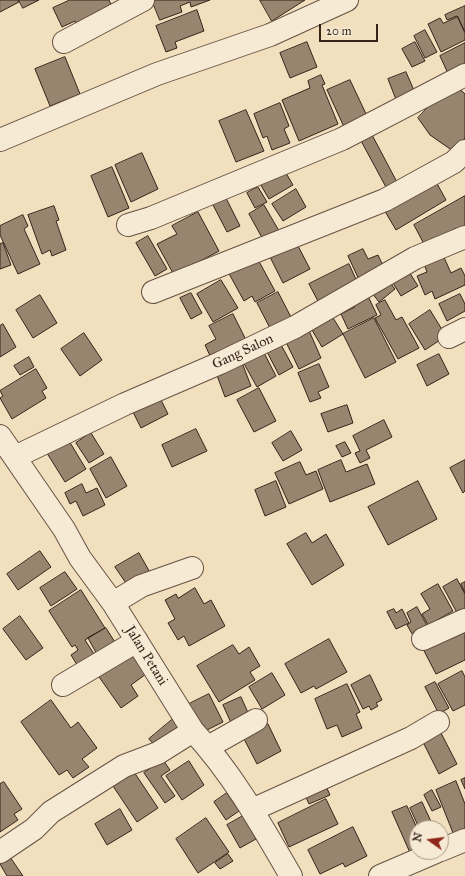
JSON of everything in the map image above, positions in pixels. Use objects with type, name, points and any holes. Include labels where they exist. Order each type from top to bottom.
[{"type":"street","points":[[64,42],[143,0]]},
{"type":"street","points":[[0,140],[157,74],[270,35],[347,0]]},
{"type":"street","points":[[128,225],[150,218],[342,139],[465,75]]},
{"type":"street","points":[[153,292],[385,200],[454,162],[465,151]]},
{"type":"street","name":"Gang Salon","points":[[15,458],[125,404],[220,364],[295,327],[415,258],[465,237]]},
{"type":"street","name":"Jalan Petani","points":[[0,436],[64,529],[80,558],[113,603],[193,731],[208,747],[252,810],[292,876]]},
{"type":"street","points":[[113,603],[141,586],[192,568]]},
{"type":"street","points":[[423,639],[465,620]]},
{"type":"street","points":[[63,685],[137,641]]},
{"type":"street","points":[[208,747],[256,720]]},
{"type":"street","points":[[252,810],[411,738],[438,722]]},
{"type":"street","points":[[0,852],[34,829],[51,812],[124,766],[158,753],[193,731]]},
{"type":"street","points":[[449,847],[465,840]]},
{"type":"street","points":[[380,876],[417,860]]},
{"type":"building","points":[[0,0],[18,0],[19,2],[0,12]]},
{"type":"building","points":[[19,0],[39,0],[23,8]]},
{"type":"building","points":[[70,0],[109,0],[112,7],[76,24],[75,21],[62,27],[53,8]]},
{"type":"building","points":[[152,0],[210,0],[191,7],[190,2],[180,6],[182,12],[160,20]]},
{"type":"building","points":[[260,0],[305,0],[272,21]]},
{"type":"building","points":[[465,6],[465,32],[457,16],[447,20],[445,15]]},
{"type":"building","points":[[197,10],[204,31],[175,42],[177,48],[166,52],[156,26]]},
{"type":"building","points":[[458,17],[465,33],[465,40],[441,52],[428,24],[440,18],[443,23]]},
{"type":"building","points":[[425,30],[437,52],[425,58],[414,36]]},
{"type":"building","points":[[307,42],[317,67],[290,78],[280,53]]},
{"type":"building","points":[[415,42],[425,61],[412,67],[402,49]]},
{"type":"building","points":[[465,43],[465,73],[451,80],[440,56]]},
{"type":"building","points":[[65,57],[80,94],[50,106],[35,69]]},
{"type":"building","points":[[406,72],[416,95],[397,102],[388,79]]},
{"type":"building","points":[[321,75],[325,84],[322,85],[338,124],[299,141],[282,100],[310,88],[308,81]]},
{"type":"building","points":[[350,80],[368,118],[345,129],[327,90]]},
{"type":"building","points":[[452,82],[465,94],[465,138],[453,151],[430,135],[418,118]]},
{"type":"building","points":[[280,103],[289,126],[284,129],[290,143],[272,150],[267,136],[263,138],[254,114]]},
{"type":"building","points":[[246,110],[264,151],[236,162],[219,121]]},
{"type":"building","points":[[371,133],[398,184],[387,189],[360,139]]},
{"type":"building","points":[[142,153],[158,189],[131,202],[115,165]]},
{"type":"building","points":[[112,167],[129,208],[108,217],[91,176]]},
{"type":"building","points":[[283,168],[293,185],[269,199],[259,182]]},
{"type":"building","points":[[434,178],[446,200],[396,230],[383,208]]},
{"type":"building","points":[[258,187],[267,202],[255,208],[247,193]]},
{"type":"building","points":[[296,189],[306,207],[283,221],[272,204]]},
{"type":"building","points":[[465,196],[465,233],[460,235],[456,228],[425,246],[414,225]]},
{"type":"building","points":[[226,198],[240,226],[227,232],[213,205]]},
{"type":"building","points":[[264,205],[282,236],[266,245],[249,214]]},
{"type":"building","points":[[54,206],[59,220],[56,221],[66,250],[52,256],[50,250],[42,254],[28,215]]},
{"type":"building","points":[[198,212],[219,251],[174,275],[157,244],[177,234],[172,226]]},
{"type":"building","points":[[23,215],[28,226],[24,229],[40,264],[18,274],[0,235],[0,226]]},
{"type":"building","points":[[148,236],[167,269],[155,276],[136,243]]},
{"type":"building","points":[[3,243],[11,265],[0,269],[0,244]]},
{"type":"building","points":[[297,244],[310,269],[283,283],[270,257]]},
{"type":"building","points":[[363,249],[368,259],[378,255],[386,272],[361,284],[348,256]]},
{"type":"building","points":[[255,254],[275,291],[255,302],[252,296],[244,301],[227,270]]},
{"type":"building","points":[[443,255],[451,273],[461,268],[465,276],[465,285],[435,299],[432,291],[425,295],[417,276],[427,272],[424,264]]},
{"type":"building","points":[[349,264],[359,286],[320,305],[309,284]]},
{"type":"building","points":[[406,267],[418,286],[401,296],[390,278]]},
{"type":"building","points":[[221,280],[238,308],[213,322],[197,294]]},
{"type":"building","points":[[388,280],[395,289],[379,302],[369,289]]},
{"type":"building","points":[[365,290],[377,315],[348,329],[341,314],[355,307],[352,301]]},
{"type":"building","points":[[278,292],[293,321],[272,332],[257,303]]},
{"type":"building","points":[[191,293],[202,313],[191,319],[180,298]]},
{"type":"building","points":[[460,294],[465,304],[465,311],[447,321],[439,304]]},
{"type":"building","points":[[40,295],[57,323],[33,338],[16,310]]},
{"type":"building","points":[[385,300],[396,320],[402,317],[419,348],[398,359],[375,318],[381,315],[376,305]]},
{"type":"building","points":[[430,310],[446,336],[425,350],[409,324]]},
{"type":"building","points":[[330,313],[343,334],[322,347],[309,325]]},
{"type":"building","points":[[233,314],[248,344],[213,362],[205,345],[216,339],[209,326]]},
{"type":"building","points":[[374,318],[396,362],[365,378],[343,334]]},
{"type":"building","points":[[3,324],[16,347],[0,357],[0,326]]},
{"type":"building","points":[[307,326],[321,358],[299,369],[284,338]]},
{"type":"building","points":[[84,333],[102,360],[80,376],[61,349]]},
{"type":"building","points":[[279,341],[293,367],[279,375],[265,348]]},
{"type":"building","points":[[262,349],[276,376],[257,387],[242,360]]},
{"type":"building","points":[[439,354],[449,374],[427,386],[417,365]]},
{"type":"building","points":[[29,357],[34,367],[20,375],[14,366]]},
{"type":"building","points":[[241,360],[251,386],[225,397],[215,370]]},
{"type":"building","points":[[319,364],[329,387],[318,392],[321,398],[310,402],[298,373]]},
{"type":"building","points":[[36,369],[47,388],[42,391],[46,398],[12,419],[0,398],[3,396],[0,391]]},
{"type":"building","points":[[259,388],[276,421],[254,432],[237,400]]},
{"type":"building","points":[[158,394],[168,414],[141,428],[131,408]]},
{"type":"building","points":[[347,405],[353,423],[328,432],[321,414]]},
{"type":"building","points":[[384,420],[392,437],[366,450],[370,458],[360,463],[355,453],[360,451],[353,436]]},
{"type":"building","points":[[196,429],[207,451],[172,467],[162,445]]},
{"type":"building","points":[[291,431],[302,450],[283,461],[272,443]]},
{"type":"building","points":[[91,433],[104,454],[89,463],[76,443]]},
{"type":"building","points":[[66,436],[86,469],[65,482],[45,450]]},
{"type":"building","points":[[345,442],[351,453],[342,457],[336,446]]},
{"type":"building","points":[[111,457],[127,486],[106,498],[90,469]]},
{"type":"building","points":[[341,460],[346,472],[367,464],[375,484],[330,502],[318,470]]},
{"type":"building","points":[[465,460],[465,491],[463,493],[450,468]]},
{"type":"building","points":[[300,462],[306,475],[316,471],[323,489],[289,504],[275,473]]},
{"type":"building","points":[[276,481],[286,507],[265,516],[255,490]]},
{"type":"building","points":[[418,481],[437,519],[388,545],[368,507]]},
{"type":"building","points":[[82,484],[86,493],[97,488],[105,505],[83,516],[76,501],[70,504],[65,493]]},
{"type":"building","points":[[306,533],[312,543],[326,534],[344,565],[312,585],[287,544]]},
{"type":"building","points":[[40,551],[51,567],[18,590],[7,574]]},
{"type":"building","points":[[139,553],[152,576],[130,589],[115,567]]},
{"type":"building","points":[[65,572],[77,589],[51,606],[40,588]]},
{"type":"building","points":[[457,579],[465,594],[465,618],[461,620],[443,587]]},
{"type":"building","points":[[465,582],[465,593],[461,584]]},
{"type":"building","points":[[438,584],[453,611],[437,620],[440,625],[431,630],[422,614],[430,609],[421,594]]},
{"type":"building","points":[[195,588],[204,604],[211,600],[225,626],[189,646],[184,636],[178,640],[168,623],[175,619],[165,600],[176,594],[178,598]]},
{"type":"building","points":[[81,590],[105,628],[85,640],[96,657],[79,668],[71,655],[78,650],[75,645],[72,647],[49,611]]},
{"type":"building","points":[[417,607],[430,631],[415,639],[407,625],[411,622],[407,613]]},
{"type":"building","points":[[394,609],[396,613],[402,609],[409,623],[396,629],[387,612]]},
{"type":"building","points":[[20,616],[43,648],[26,660],[3,629]]},
{"type":"building","points":[[465,626],[465,660],[436,674],[422,647]]},
{"type":"building","points":[[106,628],[118,647],[99,658],[88,638]]},
{"type":"building","points":[[329,639],[347,672],[316,689],[314,686],[301,693],[285,664]]},
{"type":"building","points":[[233,645],[239,654],[249,647],[260,666],[250,672],[255,680],[219,702],[197,666]]},
{"type":"building","points":[[130,651],[146,674],[131,685],[138,696],[121,708],[97,674]]},
{"type":"building","points":[[462,671],[465,677],[465,705],[453,711],[438,684]]},
{"type":"building","points":[[272,673],[285,695],[262,709],[249,687]]},
{"type":"building","points":[[370,675],[382,700],[376,703],[378,706],[371,710],[369,706],[363,709],[351,685]]},
{"type":"building","points":[[435,682],[449,708],[439,714],[425,687]]},
{"type":"building","points":[[347,684],[360,712],[356,714],[362,728],[342,737],[337,725],[327,729],[315,699]]},
{"type":"building","points":[[209,694],[223,722],[203,732],[189,704]]},
{"type":"building","points":[[241,697],[250,717],[232,725],[223,705]]},
{"type":"building","points":[[51,700],[71,728],[78,722],[97,748],[82,759],[89,767],[73,778],[67,770],[59,775],[21,722]]},
{"type":"building","points":[[173,719],[179,726],[167,735],[158,749],[149,739]]},
{"type":"building","points":[[268,724],[281,751],[257,764],[243,737]]},
{"type":"building","points":[[441,733],[457,764],[439,774],[423,742]]},
{"type":"building","points":[[163,760],[170,770],[161,776],[175,796],[165,803],[144,773]]},
{"type":"building","points":[[189,761],[204,785],[182,800],[166,776]]},
{"type":"building","points":[[130,766],[158,808],[137,822],[109,780]]},
{"type":"building","points":[[465,778],[465,789],[461,780]]},
{"type":"building","points":[[456,781],[465,804],[465,834],[455,838],[436,790]]},
{"type":"building","points":[[4,782],[22,809],[14,814],[18,820],[0,832],[0,784]]},
{"type":"building","points":[[325,784],[330,795],[309,804],[304,793]]},
{"type":"building","points":[[432,790],[441,807],[432,811],[424,795]]},
{"type":"building","points":[[227,793],[239,811],[226,820],[214,802]]},
{"type":"building","points":[[326,799],[338,824],[289,847],[278,823]]},
{"type":"building","points":[[422,802],[430,820],[415,820],[410,808]]},
{"type":"building","points":[[407,806],[413,820],[409,820],[409,850],[392,812]]},
{"type":"building","points":[[120,809],[132,830],[107,845],[95,824]]},
{"type":"building","points":[[243,816],[256,839],[240,848],[227,825]]},
{"type":"building","points":[[206,818],[229,852],[198,873],[176,839]]},
{"type":"building","points":[[353,827],[367,856],[345,867],[343,863],[320,874],[308,850]]},
{"type":"building","points":[[228,854],[233,861],[220,869],[215,863]]},
{"type":"building","points":[[10,857],[23,876],[7,876],[0,864]]}]
